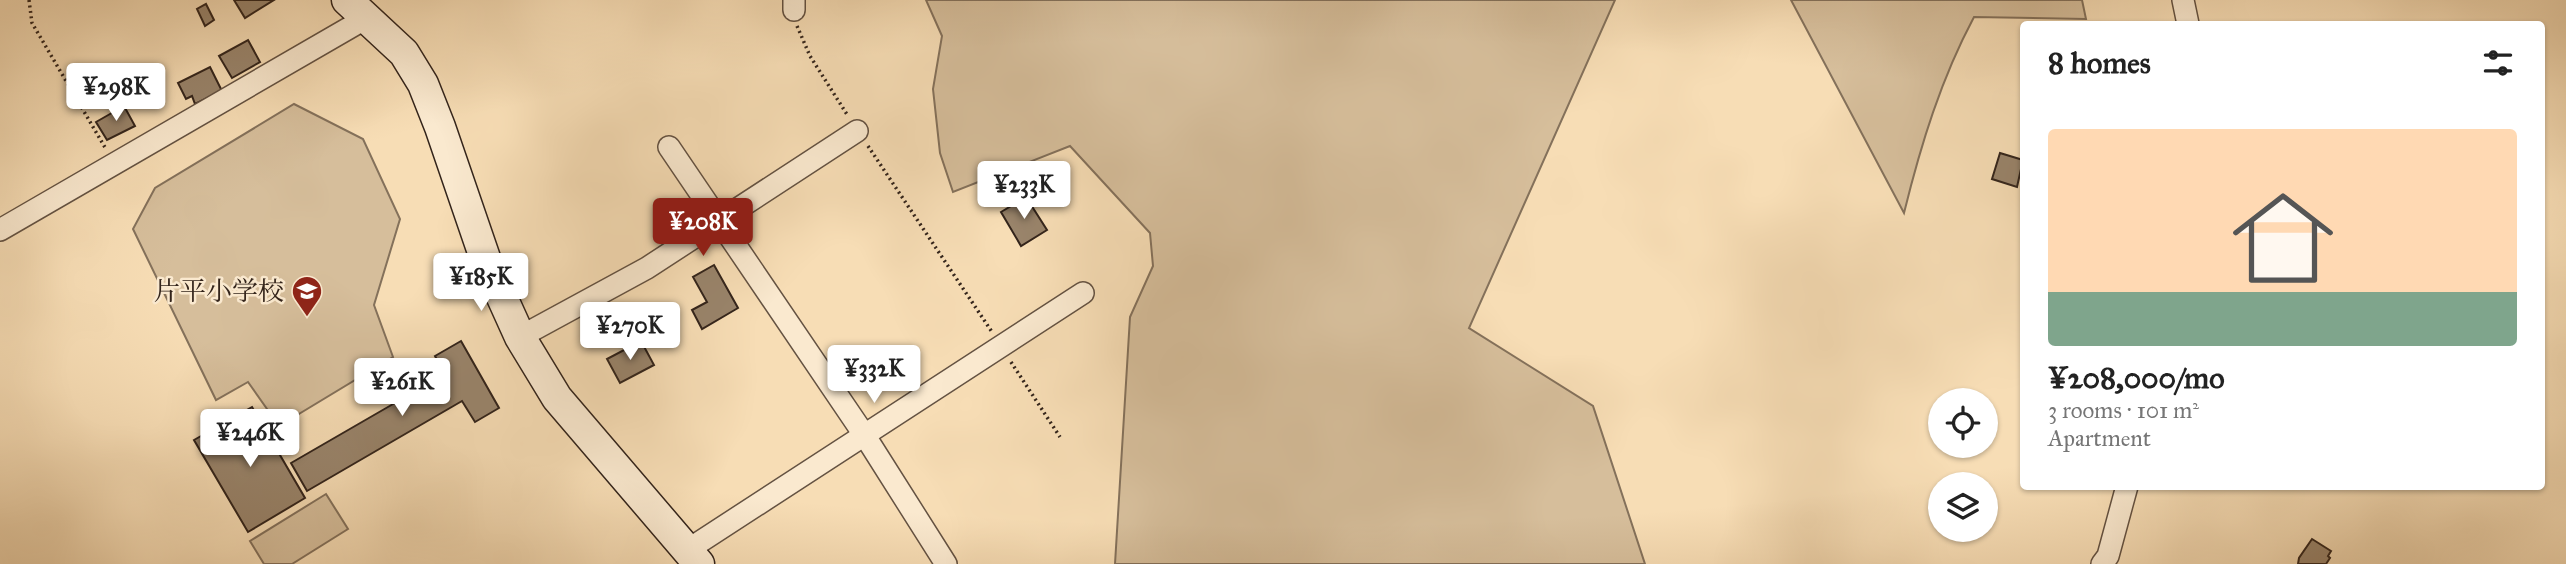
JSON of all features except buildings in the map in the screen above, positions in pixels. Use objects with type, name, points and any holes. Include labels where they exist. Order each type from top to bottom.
[{"type":"street","points":[[2183,0],[2187,21]]},
{"type":"street","points":[[0,230],[115,165],[358,9],[404,53],[423,84],[487,264],[520,337],[557,398],[692,557],[865,436],[1083,293]]},
{"type":"street","points":[[520,337],[581,307],[720,223],[857,131]]},
{"type":"street","points":[[669,147],[865,436],[946,564]]},
{"type":"street","points":[[2102,564],[2108,555],[2126,490]]},
{"type":"path","points":[[29,0],[32,23],[115,165]]},
{"type":"path","points":[[794,5],[799,34],[857,131],[1060,438]]},
{"type":"shaded area","points":[[926,0],[1615,0],[1469,328],[1593,406],[1645,564],[1115,564],[1130,317],[1153,266],[1150,233],[1070,146],[953,192],[940,153],[933,89],[942,36]]},
{"type":"shaded area","points":[[1791,0],[2082,0],[2086,19],[1974,17],[1933,112],[1904,213]]},
{"type":"shaded area","points":[[294,104],[363,139],[400,219],[374,305],[393,357],[279,426],[248,382],[216,400],[133,229],[155,188]]},
{"type":"shaded area","points":[[326,494],[348,529],[292,564],[264,564],[250,541]]},
{"type":"place","name":"片平小学校","points":[[307,318]]}]
